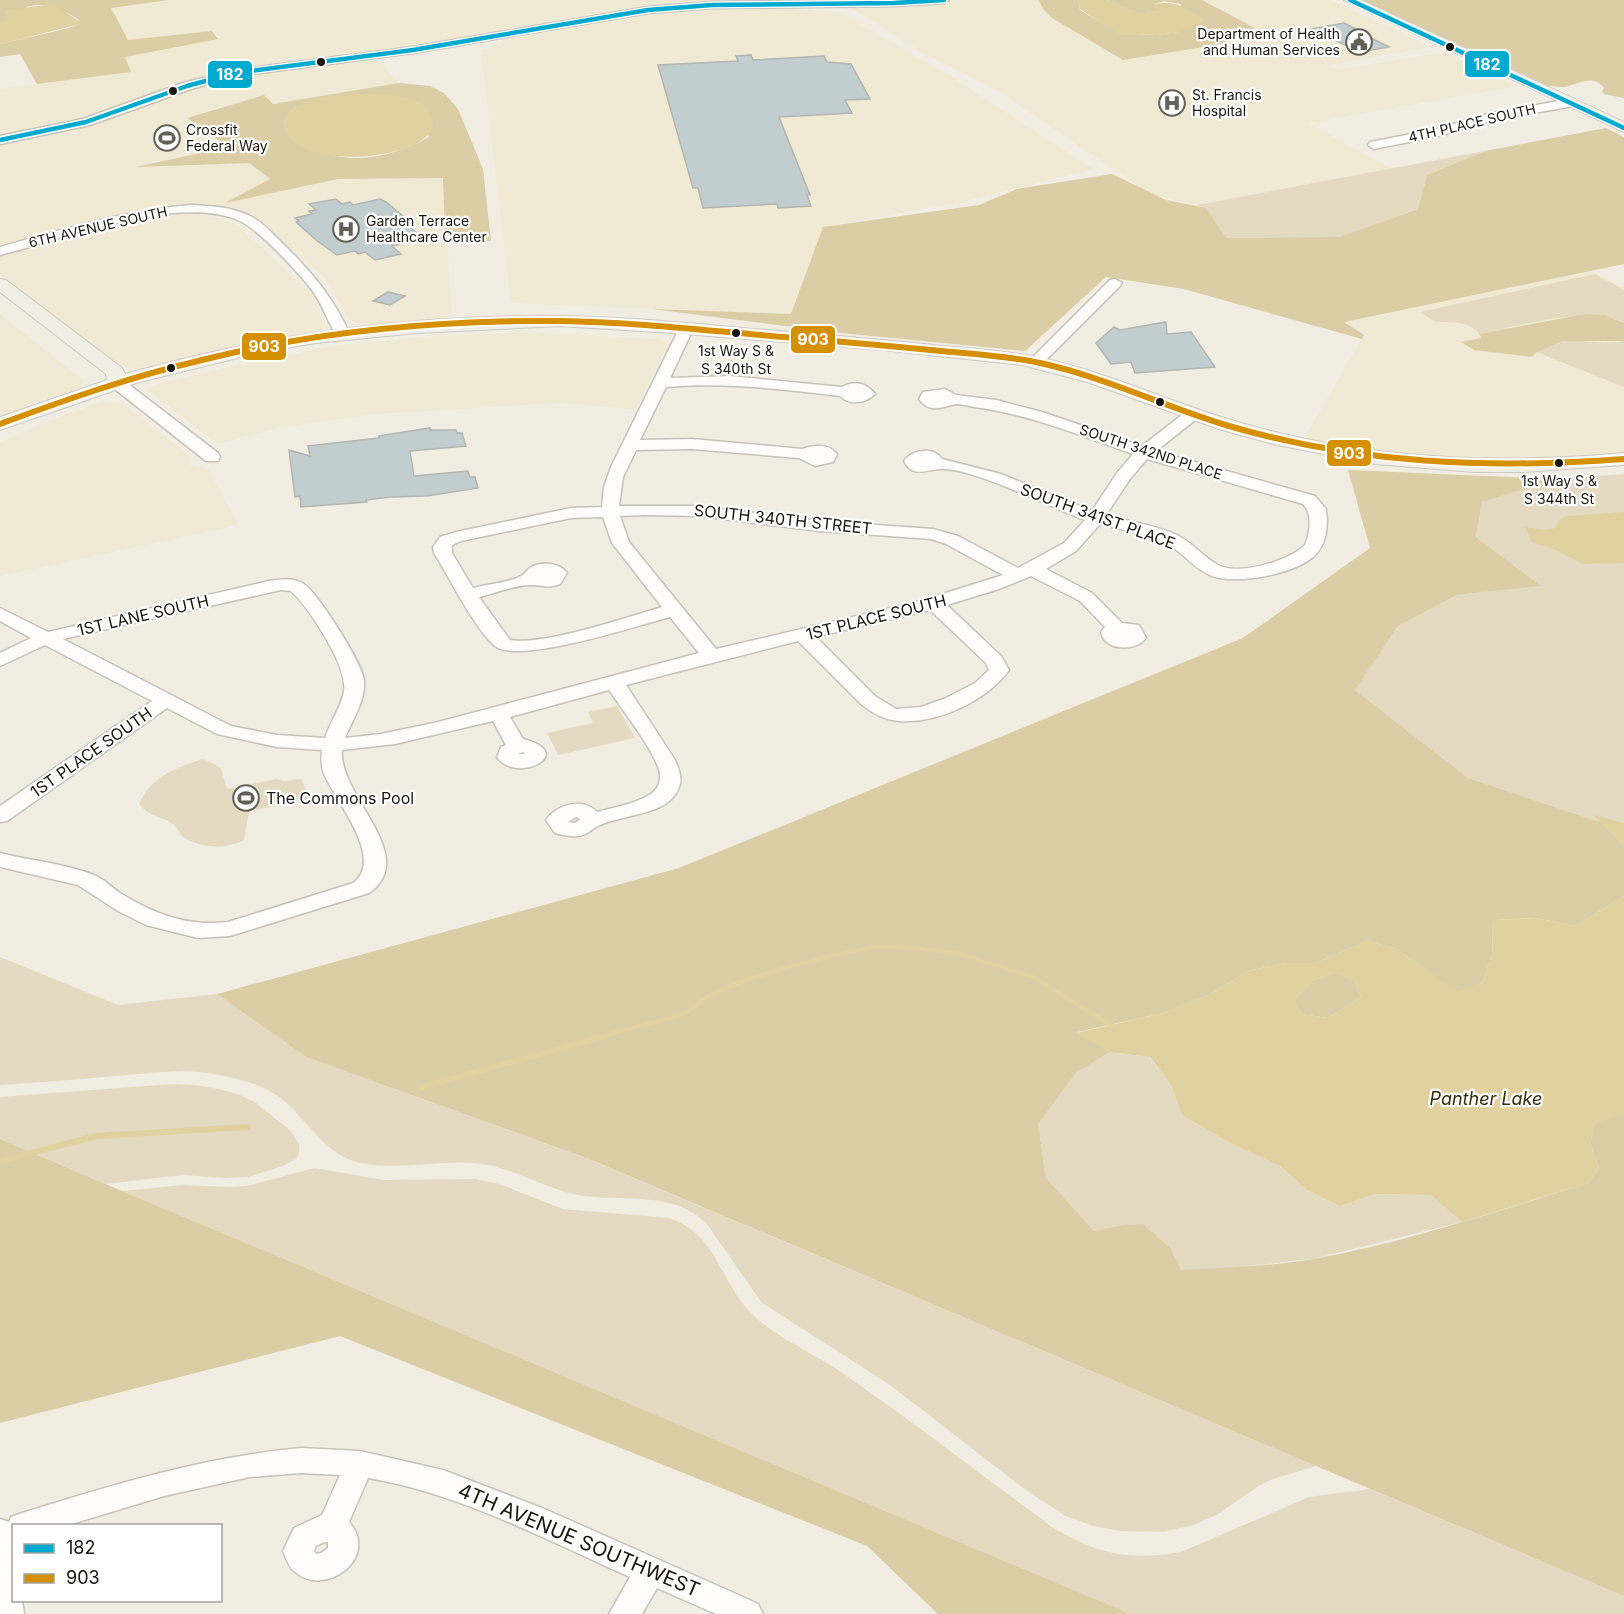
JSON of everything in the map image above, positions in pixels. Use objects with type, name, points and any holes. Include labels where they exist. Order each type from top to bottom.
[{"type":"main road","points":[[1350,0],[1622,126]]},
{"type":"main road","points":[[0,284],[114,372],[120,386]]},
{"type":"main road","points":[[0,303],[99,377],[120,386]]},
{"type":"main road","points":[[0,424],[52,404],[120,386],[254,355],[324,342],[340,335],[463,324],[599,322],[862,343],[1042,364],[1094,378],[1193,414],[1301,444],[1405,461],[1514,466],[1624,459]]},
{"type":"main road","points":[[0,434],[120,386]]},
{"type":"street","points":[[0,140],[68,127],[187,86],[253,70],[413,50],[648,10],[785,2],[894,3],[944,0]]},
{"type":"street","name":"4TH PLACE SOUTH","points":[[1374,145],[1439,132],[1491,117],[1570,103]]},
{"type":"street","name":"6TH AVENUE SOUTH","points":[[0,251],[150,212],[197,209],[229,213],[250,221],[319,287],[331,306],[340,335]]},
{"type":"street","points":[[1042,364],[1121,285]]},
{"type":"street","points":[[686,329],[629,445],[611,489],[610,511],[613,526],[621,543],[711,656]]},
{"type":"street","points":[[661,383],[720,380],[845,392]]},
{"type":"street","points":[[120,386],[212,457]]},
{"type":"street","name":"SOUTH 342ND PLACE","points":[[951,399],[988,403],[1043,416],[1145,452],[1305,498],[1314,505],[1318,512],[1315,539]]},
{"type":"street","name":"1ST PLACE SOUTH","points":[[0,816],[166,700],[206,722],[248,737],[290,744],[389,740],[711,656],[988,589],[1071,547],[1096,518],[1124,475],[1145,452],[1193,414]]},
{"type":"street","points":[[629,445],[692,444],[806,454]]},
{"type":"street","name":"SOUTH 341ST PLACE","points":[[936,463],[956,465],[978,472],[1096,518],[1171,540],[1207,567],[1229,574],[1244,574],[1295,560],[1311,550],[1315,539]]},
{"type":"street","name":"SOUTH 340TH STREET","points":[[470,594],[443,553],[442,547],[446,541],[550,516],[610,511],[697,511],[820,526],[923,532],[952,540],[1080,593],[1117,628]]},
{"type":"street","points":[[533,579],[470,594],[492,631],[504,645],[513,647],[537,645],[674,610]]},
{"type":"street","name":"1ST LANE SOUTH","points":[[0,660],[45,638],[275,585],[290,585],[301,590],[310,600],[350,667],[354,679],[350,699],[332,744]]},
{"type":"street","points":[[803,635],[868,700],[895,715],[911,716],[933,710],[983,687],[994,679],[999,670],[994,660],[934,603]]},
{"type":"street","points":[[0,614],[166,700]]},
{"type":"street","points":[[591,821],[643,806],[659,798],[669,787],[670,774],[665,760],[614,682]]},
{"type":"street","points":[[498,713],[517,746]]},
{"type":"street","points":[[0,860],[84,879],[109,896],[149,917],[183,930],[197,932],[230,929],[337,897],[367,884],[375,872],[376,858],[333,772],[330,757],[332,744]]},
{"type":"street","name":"4TH AVENUE SOUTHWEST","points":[[29,1524],[180,1480],[251,1465],[317,1461],[360,1463],[425,1476],[489,1497],[650,1572],[747,1614]]},
{"type":"street","points":[[331,1528],[360,1463]]},
{"type":"street","points":[[0,1532],[8,1614]]},
{"type":"street","points":[[625,1614],[650,1572]]},
{"type":"shaded area","points":[[0,0],[169,0],[111,8],[128,40],[212,31],[218,39],[125,57],[131,72],[37,84],[20,54],[0,57],[0,44],[69,28],[80,24],[79,20],[60,10],[39,5],[25,8],[0,24]]},
{"type":"shaded area","points":[[169,0],[726,0],[664,4],[389,50],[244,68],[188,82],[75,120],[27,133],[0,136],[0,89],[130,72],[124,57],[212,31],[128,40],[111,8]]},
{"type":"shaded area","name":"St. Francis Hospital","points":[[961,0],[1039,0],[1043,9],[1052,18],[1124,60],[1254,27],[1202,0],[1332,0],[1430,47],[1329,65],[1337,70],[1440,53],[1452,55],[1517,86],[1309,123],[1391,169],[1197,205],[1150,194],[997,90],[920,51],[850,7]]},
{"type":"shaded area","points":[[1039,0],[1078,0],[1080,10],[1118,33],[1157,35],[1180,32],[1181,4],[1164,1],[1154,4],[1159,11],[1139,14],[1107,0],[1202,0],[1255,28],[1222,44],[1123,60],[1052,18],[1043,9]]},
{"type":"shaded area","points":[[1362,0],[1624,0],[1624,98],[1604,94],[1602,91],[1604,88],[1592,81],[1583,81],[1567,87],[1549,86]]},
{"type":"shaded area","points":[[782,8],[840,13],[950,76],[1093,169],[958,203],[823,227],[792,314],[511,303],[481,51],[510,37],[680,10]]},
{"type":"shaded area","points":[[377,58],[399,83],[273,104],[264,95],[188,117],[229,147],[141,166],[249,163],[270,179],[228,202],[338,179],[443,178],[452,317],[372,325],[359,324],[350,320],[325,278],[256,219],[217,207],[160,206],[0,245],[0,143],[98,123],[206,85],[236,77]]},
{"type":"shaded area","points":[[399,83],[430,86],[444,93],[458,109],[483,169],[491,241],[465,239],[445,233],[443,178],[338,179],[225,203],[270,179],[249,163],[136,167],[228,147],[187,118],[264,95],[273,104]],"holes":[[[363,94],[417,102],[429,137],[395,152],[357,158],[333,155],[286,132],[284,121],[294,107],[322,99]]]},
{"type":"shaded area","points":[[1606,128],[1624,137],[1624,264],[1344,322],[1364,335],[1362,339],[1184,289],[1106,277],[1025,351],[841,333],[652,309],[791,314],[823,227],[979,205],[1017,189],[1112,174],[1166,200],[1207,208],[1226,238],[1339,237],[1418,209],[1427,175],[1485,151]]},
{"type":"shaded area","points":[[1485,151],[1427,175],[1418,209],[1339,237],[1226,238],[1207,208],[1197,205]]},
{"type":"shaded area","points":[[186,214],[217,217],[239,226],[309,292],[319,310],[324,328],[316,332],[239,346],[148,367],[130,368],[121,366],[0,275],[0,255],[118,223]]},
{"type":"shaded area","points":[[1592,271],[1624,288],[1624,459],[1490,466],[1301,444],[1364,335],[1343,322]]},
{"type":"shaded area","points":[[1595,274],[1624,290],[1624,323],[1610,318],[1574,316],[1479,334],[1465,324],[1438,322],[1420,312]]},
{"type":"shaded area","points":[[0,314],[84,381],[80,388],[31,404],[0,418]]},
{"type":"shaded area","points":[[1585,314],[1604,315],[1624,323],[1624,341],[1563,341],[1537,352],[1532,357],[1474,350],[1461,342],[1481,338],[1479,334]]},
{"type":"shaded area","points":[[523,332],[656,339],[667,342],[668,345],[635,408],[630,409],[558,403],[375,414],[276,428],[216,443],[148,390],[154,385],[227,367],[339,345],[422,337]]},
{"type":"shaded area","points":[[1563,341],[1605,343],[1624,341],[1624,387],[1536,352]]},
{"type":"shaded area","points":[[108,400],[119,401],[189,455],[190,465],[209,470],[238,525],[0,576],[0,442],[64,415]]},
{"type":"shaded area","points":[[1348,470],[1558,479],[1482,502],[1476,537],[1541,586],[1457,595],[1398,626],[1355,690],[1468,778],[1624,830],[1624,896],[1575,926],[1536,918],[1493,920],[1492,955],[1482,983],[1457,992],[1397,949],[1367,941],[1315,963],[1285,963],[1247,971],[1209,995],[1163,1013],[1077,1032],[1110,1052],[1076,1073],[1038,1124],[1046,1178],[1094,1231],[1121,1225],[1143,1224],[1171,1249],[1181,1270],[1281,1263],[1349,1252],[1418,1235],[1588,1183],[1599,1168],[1590,1144],[1595,1123],[1624,1112],[1624,1596],[589,1159],[306,1057],[217,994],[679,868],[1243,638],[1370,548]]},
{"type":"shaded area","points":[[1624,474],[1624,830],[1468,778],[1355,690],[1398,626],[1457,595],[1540,586],[1476,537],[1482,502],[1558,479]]},
{"type":"shaded area","points":[[617,706],[635,738],[558,755],[547,733],[593,723],[588,712]]},
{"type":"shaded area","points":[[203,759],[221,768],[227,789],[276,779],[284,781],[301,779],[311,800],[249,811],[244,840],[237,843],[213,846],[188,840],[174,825],[148,812],[139,804],[144,794],[165,774]]},
{"type":"shaded area","points":[[0,957],[118,1005],[217,994],[306,1057],[588,1159],[1316,1466],[1273,1479],[1257,1487],[1220,1513],[1194,1525],[1162,1532],[1121,1531],[1093,1526],[1064,1515],[1027,1491],[890,1385],[761,1302],[707,1224],[693,1213],[678,1206],[646,1199],[578,1195],[500,1168],[474,1163],[388,1166],[360,1163],[338,1154],[329,1147],[288,1104],[271,1091],[240,1080],[208,1073],[168,1072],[0,1085]]},
{"type":"shaded area","points":[[1336,973],[1354,980],[1361,997],[1327,1018],[1302,1014],[1294,1001],[1312,981]]},
{"type":"shaded area","points":[[1110,1052],[1149,1057],[1172,1087],[1182,1115],[1230,1143],[1280,1166],[1307,1190],[1340,1206],[1375,1194],[1431,1195],[1462,1222],[1313,1259],[1221,1269],[1181,1270],[1171,1249],[1121,1225],[1094,1231],[1046,1178],[1038,1123],[1076,1073]]},
{"type":"shaded area","points":[[172,1084],[219,1089],[240,1095],[256,1103],[291,1131],[299,1144],[296,1159],[283,1166],[248,1177],[182,1175],[106,1184],[0,1139],[0,1097]]},
{"type":"shaded area","points":[[0,1139],[1131,1614],[938,1614],[867,1546],[340,1336],[0,1423]]},
{"type":"shaded area","points":[[315,1168],[384,1180],[475,1179],[499,1184],[563,1209],[670,1218],[698,1235],[708,1247],[740,1300],[760,1322],[838,1370],[1052,1527],[1084,1544],[1129,1555],[1145,1556],[1181,1552],[1309,1497],[1370,1489],[1624,1596],[1624,1614],[1131,1614],[122,1191],[182,1185],[246,1186]]},
{"type":"water","points":[[1078,0],[1107,0],[1139,14],[1158,11],[1154,4],[1175,4],[1205,20],[1180,32],[1157,35],[1117,33],[1080,9]]},
{"type":"water","points":[[45,5],[56,6],[80,24],[0,44],[0,24],[8,19],[3,11]]},
{"type":"water","points":[[363,94],[400,96],[419,102],[431,114],[431,130],[417,143],[392,152],[362,156],[332,156],[305,149],[288,136],[285,117],[300,104],[332,96]]},
{"type":"water","points":[[1624,512],[1624,563],[1583,564],[1556,550],[1532,542],[1525,527],[1544,530],[1556,528],[1559,520],[1567,516]]},
{"type":"water","points":[[1593,815],[1624,823],[1624,847]]},
{"type":"water","name":"Panther Lake","points":[[1624,896],[1624,1112],[1595,1124],[1590,1144],[1599,1168],[1588,1183],[1462,1222],[1431,1195],[1375,1194],[1340,1206],[1307,1190],[1280,1166],[1230,1143],[1182,1115],[1172,1087],[1150,1057],[1110,1052],[1076,1033],[1163,1013],[1209,995],[1247,971],[1285,963],[1315,963],[1367,941],[1397,949],[1457,991],[1482,983],[1492,955],[1493,920],[1536,918],[1575,926]],"holes":[[[1336,973],[1354,980],[1361,997],[1327,1018],[1302,1014],[1294,1001],[1312,981]]]},
{"type":"building","name":"Department of Health and Human Services","points":[[1344,23],[1389,47],[1360,52],[1311,29]]},
{"type":"building","points":[[751,55],[753,60],[824,56],[827,62],[851,64],[870,99],[845,100],[852,113],[779,117],[810,195],[807,195],[811,206],[778,208],[777,204],[703,208],[698,188],[693,188],[658,65],[738,61],[736,56]]},
{"type":"building","name":"Garden Terrace Healthcare Center","points":[[336,199],[342,204],[350,202],[353,205],[380,199],[409,221],[406,222],[419,236],[397,241],[400,244],[392,246],[401,254],[375,260],[365,252],[358,254],[355,251],[337,255],[316,240],[296,222],[299,221],[295,218],[312,214],[309,211],[316,210],[309,204]]},
{"type":"building","points":[[388,292],[405,296],[390,305],[373,301]]},
{"type":"building","points":[[1166,322],[1167,334],[1191,332],[1215,367],[1135,373],[1131,362],[1111,364],[1096,343],[1114,327],[1120,330]]},
{"type":"building","points":[[430,428],[430,430],[456,430],[457,433],[462,433],[466,446],[410,451],[414,476],[468,471],[470,477],[475,477],[478,488],[427,496],[391,497],[366,500],[367,502],[301,507],[300,496],[295,497],[289,450],[310,456],[308,446],[379,438],[379,436]]},
{"type":"waterway","points":[[600,1037],[684,1014],[710,995],[748,979],[817,959],[874,947],[915,948],[960,954],[1033,977],[1111,1025]]},
{"type":"waterway","points":[[422,1087],[605,1036]]},
{"type":"waterway","points":[[0,1161],[96,1136],[248,1127]]},
{"type":"transit line","name":"182","points":[[0,140],[86,122],[187,86],[235,73],[413,50],[648,10],[712,5],[894,3],[944,0]]},
{"type":"transit line","name":"182","points":[[1350,0],[1624,128]]},
{"type":"transit line","name":"903","points":[[0,424],[142,376],[270,345],[394,328],[478,322],[560,321],[672,327],[966,353],[1040,363],[1088,376],[1229,426],[1278,439],[1375,457],[1474,465],[1524,465],[1624,459]]},
{"type":"place","name":"Department of Health and Human Services","points":[[1359,42]]},
{"type":"place","name":"St. Francis Hospital","points":[[1172,103]]},
{"type":"place","name":"Crossfit Federal Way","points":[[167,138]]},
{"type":"place","name":"Garden Terrace Healthcare Center","points":[[346,229]]},
{"type":"place","name":"1st Way S & S 340th St","points":[[736,333]]},
{"type":"place","name":"1st Way S & S 344th St","points":[[1559,463]]},
{"type":"place","name":"The Commons Pool","points":[[246,798]]}]
